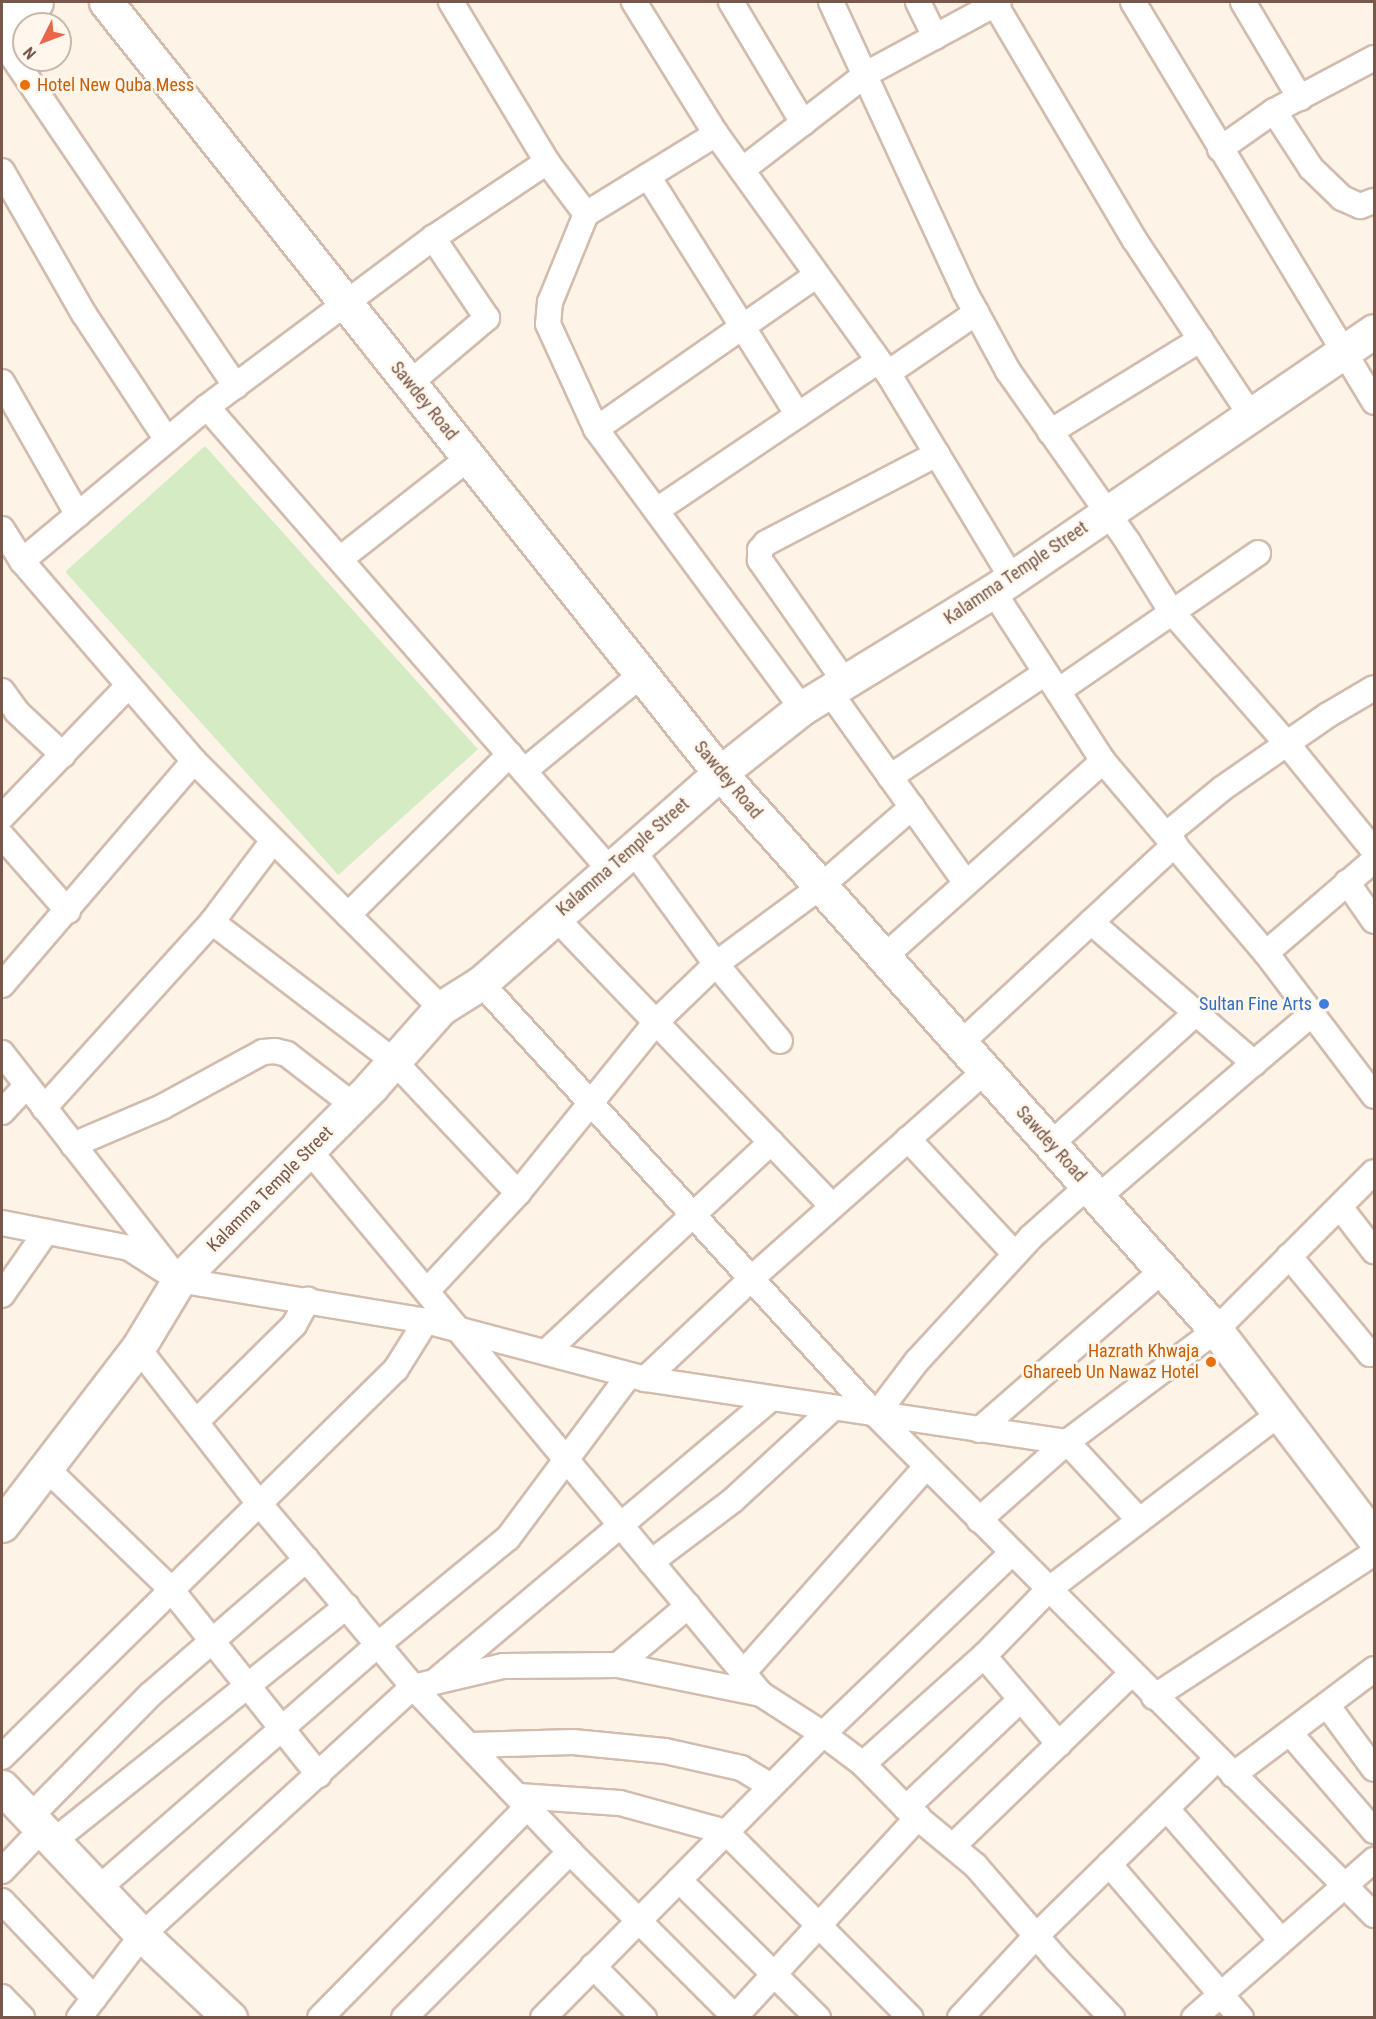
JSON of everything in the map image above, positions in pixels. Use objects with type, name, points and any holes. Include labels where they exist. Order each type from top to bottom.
[{"type":"street","points":[[2,22],[36,2]]},
{"type":"street","name":"Sawdey Road","points":[[106,2],[720,773],[1216,1330],[1374,1538]]},
{"type":"street","points":[[451,2],[547,162],[586,214]]},
{"type":"street","points":[[634,2],[716,134],[883,367],[937,454],[1051,682],[1103,761],[1266,953],[1374,1096]]},
{"type":"street","points":[[731,2],[803,123]]},
{"type":"street","points":[[831,2],[976,313],[1008,371],[1171,611],[1288,745],[1374,851]]},
{"type":"street","points":[[918,2],[935,37]]},
{"type":"street","points":[[1132,2],[1341,352],[1374,402]]},
{"type":"street","points":[[1243,2],[1300,98]]},
{"type":"street","points":[[742,170],[866,74],[997,3],[1128,229],[1249,413]]},
{"type":"street","points":[[2,41],[236,386]]},
{"type":"street","points":[[1220,149],[1274,111],[1374,57]]},
{"type":"street","points":[[1274,111],[1311,168],[1342,198],[1360,206],[1374,201]]},
{"type":"street","points":[[716,134],[586,214],[550,302],[548,324],[597,429],[802,708]]},
{"type":"street","points":[[22,561],[207,407],[433,238],[547,162]]},
{"type":"street","points":[[2,171],[84,314],[167,440]]},
{"type":"street","points":[[648,176],[798,415]]},
{"type":"street","points":[[410,383],[487,318],[433,238]]},
{"type":"street","points":[[597,429],[744,329],[817,275]]},
{"type":"street","points":[[657,510],[798,415],[976,313]]},
{"type":"street","name":"Kalamma Temple Street","points":[[2,1525],[138,1348],[179,1280],[353,1105],[441,1008],[481,983],[554,916],[720,773],[802,708],[1002,584],[1249,413],[1374,331]]},
{"type":"street","points":[[1050,432],[1202,339]]},
{"type":"street","points":[[2,382],[78,515]]},
{"type":"street","points":[[207,407],[517,762],[621,859],[716,964],[780,1041]]},
{"type":"street","points":[[937,454],[766,543],[760,550],[760,560],[890,777],[966,883]]},
{"type":"street","points":[[340,559],[469,458]]},
{"type":"street","points":[[2,529],[22,561],[194,760],[272,842],[441,1008]]},
{"type":"street","points":[[890,777],[1171,611],[1258,553]]},
{"type":"street","points":[[348,915],[517,762],[642,674]]},
{"type":"street","points":[[2,817],[128,686]]},
{"type":"street","points":[[961,1043],[1091,922],[1223,788],[1328,715],[1374,688]]},
{"type":"street","points":[[2,691],[17,712],[63,755]]},
{"type":"street","points":[[2,985],[68,911],[194,760]]},
{"type":"street","points":[[884,957],[1103,761]]},
{"type":"street","points":[[427,1291],[518,1193],[590,1101],[657,1021],[716,964],[820,887],[912,807]]},
{"type":"street","points":[[2,836],[68,911]]},
{"type":"street","points":[[44,1108],[212,922],[272,842]]},
{"type":"street","points":[[1266,953],[1374,860]]},
{"type":"street","points":[[1347,882],[1374,921]]},
{"type":"street","points":[[554,916],[832,1206]]},
{"type":"street","points":[[212,922],[394,1061],[518,1193]]},
{"type":"street","points":[[1091,922],[1254,1063]]},
{"type":"street","points":[[481,983],[876,1415],[1374,1916]]},
{"type":"street","points":[[1051,1144],[1196,1013]]},
{"type":"street","points":[[876,1415],[917,1361],[1015,1254],[1312,1014]]},
{"type":"street","points":[[73,1145],[162,1107],[263,1052],[275,1051],[287,1054],[353,1105]]},
{"type":"street","points":[[2,1053],[25,1087],[179,1280]]},
{"type":"street","points":[[99,1888],[380,1643],[508,1538],[567,1459],[637,1377],[985,1071]]},
{"type":"street","points":[[2,1112],[25,1087]]},
{"type":"street","points":[[908,1139],[1015,1254]]},
{"type":"street","points":[[546,1352],[771,1142]]},
{"type":"street","points":[[309,1150],[459,1328],[760,1694],[823,1734],[863,1764],[912,1813],[954,1846],[1112,2018]]},
{"type":"street","points":[[979,1520],[1067,1442],[1216,1330],[1374,1172]]},
{"type":"street","points":[[1340,1207],[1374,1251]]},
{"type":"street","points":[[2,1223],[129,1248],[179,1280],[426,1321],[637,1377],[876,1415],[1067,1442],[1139,1520]]},
{"type":"street","points":[[2,1295],[46,1232]]},
{"type":"street","points":[[1289,1256],[1370,1354],[1374,1350]]},
{"type":"street","points":[[979,1430],[1163,1270]]},
{"type":"street","points":[[196,1422],[294,1325],[308,1300]]},
{"type":"street","points":[[2,1757],[170,1588],[396,1369],[426,1321]]},
{"type":"street","points":[[138,1348],[258,1502],[380,1643],[424,1684],[470,1745],[570,1852],[642,1921],[735,2017],[819,1926],[912,1813],[1019,1701]]},
{"type":"street","points":[[79,2018],[142,1935],[319,1775],[424,1684],[771,1399]]},
{"type":"street","points":[[651,1562],[732,1501],[833,1408]]},
{"type":"street","points":[[863,1764],[984,1656],[1048,1590],[1280,1413]]},
{"type":"street","points":[[743,1673],[927,1467]]},
{"type":"street","points":[[46,1468],[170,1588],[284,1728],[319,1775]]},
{"type":"street","points":[[547,2016],[593,1966],[642,1921],[679,1880],[823,1734],[1012,1553]]},
{"type":"street","points":[[1154,1697],[1374,1553]]},
{"type":"street","points":[[2,1871],[43,1828],[151,1694],[308,1560]]},
{"type":"street","points":[[43,1828],[248,1684],[347,1606]]},
{"type":"street","points":[[618,1665],[688,1606]]},
{"type":"street","points":[[984,1656],[1019,1701],[1059,1744]]},
{"type":"street","points":[[424,1684],[503,1666],[618,1665],[760,1694]]},
{"type":"street","points":[[960,2018],[1036,1936],[1167,1809],[1225,1767],[1290,1733],[1374,1669]]},
{"type":"street","points":[[954,1846],[1131,1674]]},
{"type":"street","points":[[1327,1705],[1374,1769]]},
{"type":"street","points":[[1290,1733],[1374,1831]]},
{"type":"street","points":[[470,1745],[573,1742],[665,1751],[741,1768],[771,1786]]},
{"type":"street","points":[[2,1787],[142,1935],[230,2018]]},
{"type":"street","points":[[320,2018],[524,1801],[620,1803],[726,1832],[911,2018]]},
{"type":"street","points":[[1167,1809],[1281,1940]]},
{"type":"street","points":[[404,2018],[570,1852]]},
{"type":"street","points":[[1194,2018],[1374,1860]]},
{"type":"street","points":[[1109,1864],[1241,2018]]},
{"type":"street","points":[[679,1880],[818,2018]]},
{"type":"street","points":[[2,1901],[94,1998]]},
{"type":"street","points":[[593,1966],[644,2018]]},
{"type":"street","points":[[2,1997],[22,2018]]},
{"type":"green space","points":[[205,446],[478,749],[338,875],[65,572]]},
{"type":"place","name":"Hotel New Quba Mess","points":[[25,85]]},
{"type":"place","name":"Sultan Fine Arts","points":[[1324,1004]]},
{"type":"place","name":"Hazrath Khwaja Ghareeb Un Nawaz Hotel","points":[[1211,1362]]}]
